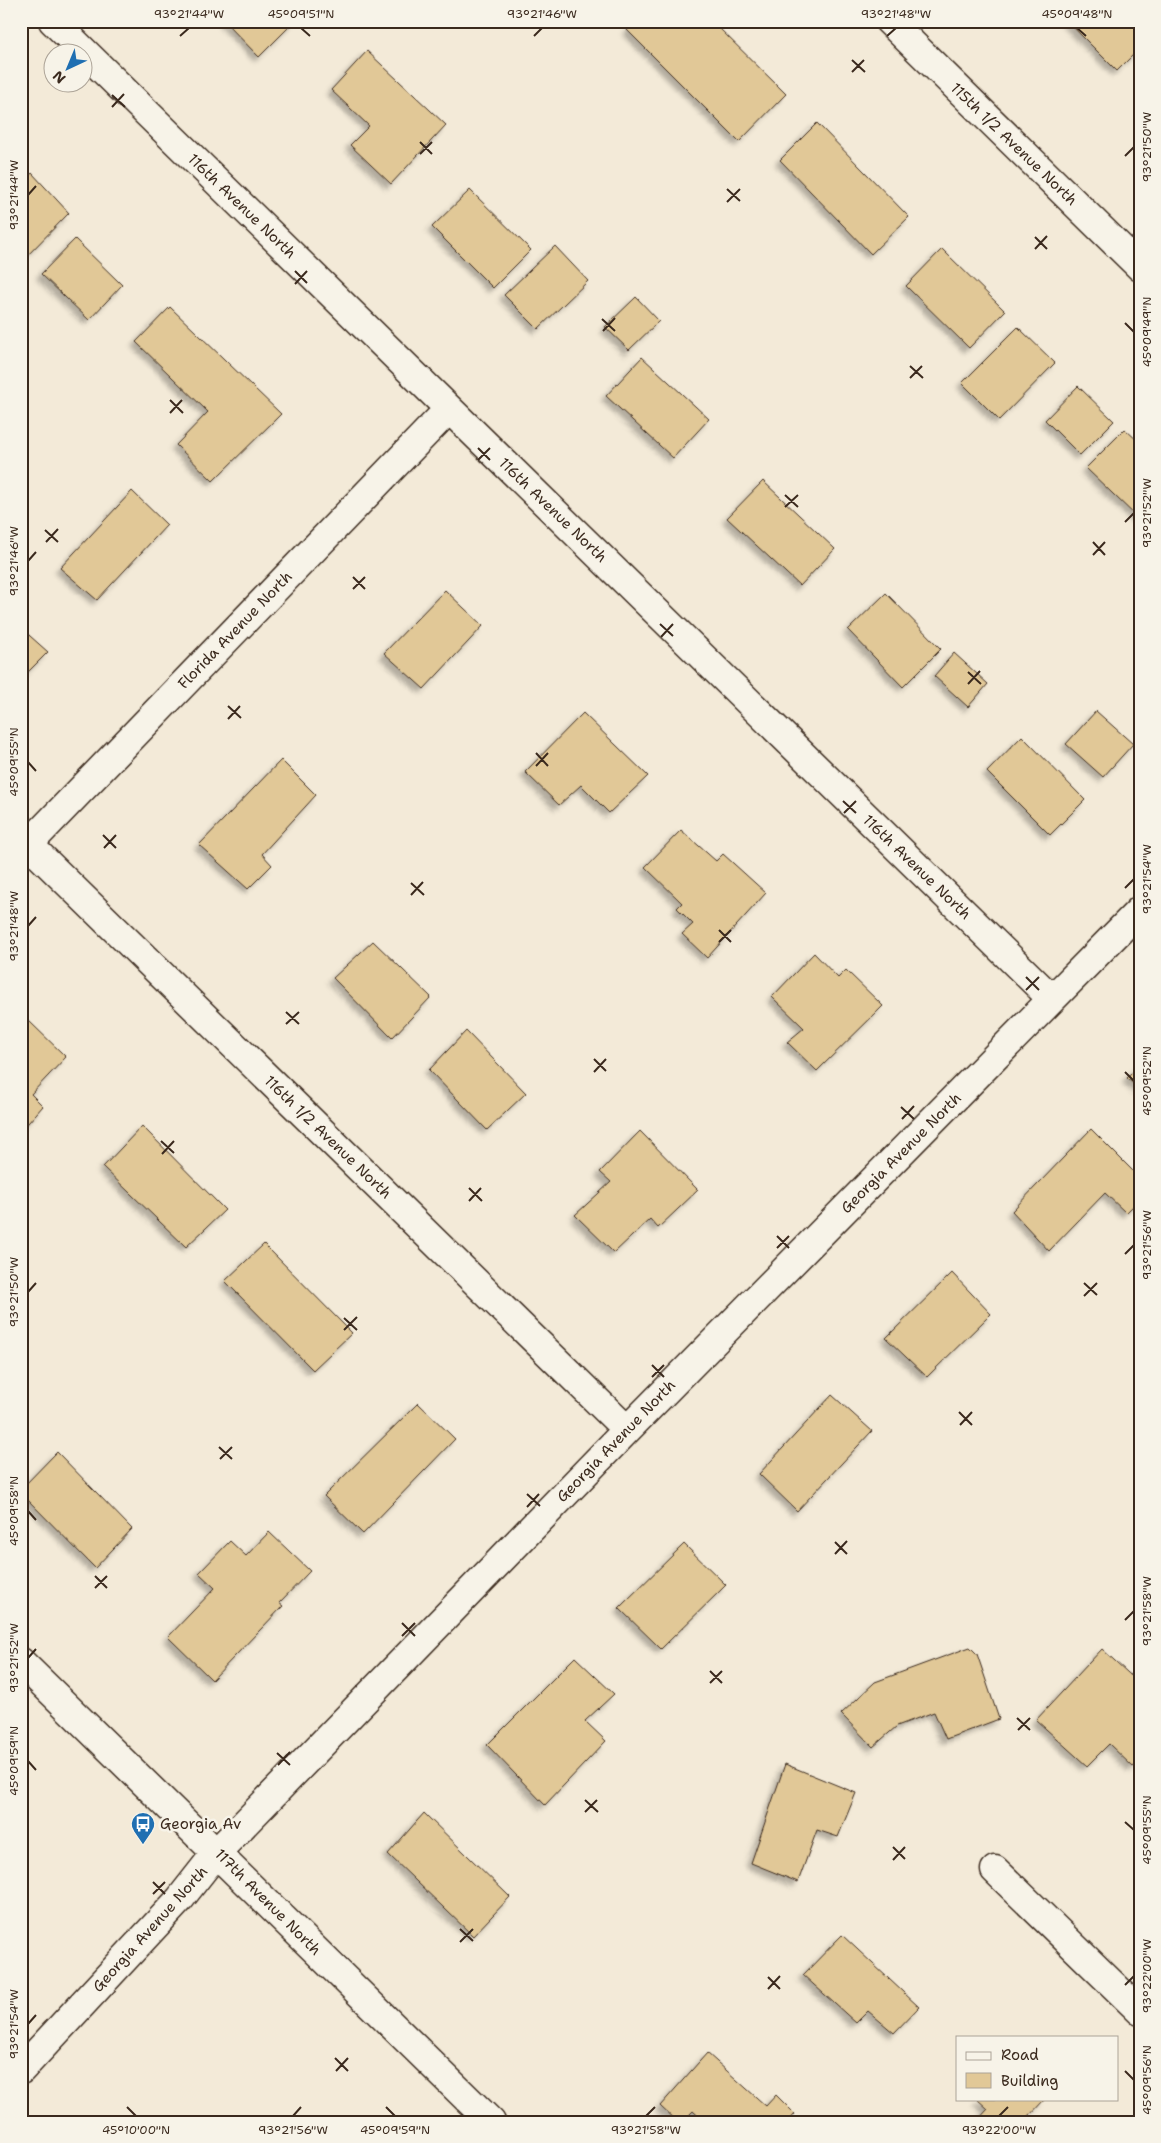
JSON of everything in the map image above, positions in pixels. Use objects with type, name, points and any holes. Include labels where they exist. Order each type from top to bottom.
[{"type":"street","name":"116th Avenue North","points":[[53,21],[1052,999]]},
{"type":"street","name":"115th 1/2 Avenue North","points":[[889,21],[1140,267]]},
{"type":"street","name":"Florida Avenue North","points":[[25,848],[449,408]]},
{"type":"street","name":"116th 1/2 Avenue North","points":[[25,848],[627,1430]]},
{"type":"street","name":"Georgia Avenue North","points":[[21,2070],[180,1899],[217,1852],[627,1430],[1140,910]]},
{"type":"street","name":"117th Avenue North","points":[[21,1662],[491,2122]]},
{"type":"street","points":[[995,1870],[1140,2011]]},
{"type":"building","points":[[224,21],[295,21],[259,57]]},
{"type":"building","points":[[636,21],[712,21],[786,94],[739,142],[627,30]]},
{"type":"building","points":[[1067,21],[1140,21],[1140,48],[1117,71]]},
{"type":"building","points":[[367,51],[446,125],[391,184],[350,145],[369,126],[331,90]]},
{"type":"building","points":[[817,123],[909,217],[871,254],[780,160]]},
{"type":"building","points":[[32,173],[69,213],[21,262],[21,184]]},
{"type":"building","points":[[470,190],[531,250],[493,288],[432,227]]},
{"type":"building","points":[[75,239],[122,285],[89,320],[41,274]]},
{"type":"building","points":[[555,246],[588,281],[538,329],[504,295]]},
{"type":"building","points":[[942,249],[1005,311],[969,348],[906,286]]},
{"type":"building","points":[[636,297],[659,321],[629,350],[605,327]]},
{"type":"building","points":[[170,307],[281,414],[213,481],[176,445],[208,412],[136,342]]},
{"type":"building","points":[[1018,327],[1055,363],[999,420],[962,383]]},
{"type":"building","points":[[642,357],[709,419],[673,458],[606,396]]},
{"type":"building","points":[[1078,386],[1114,421],[1080,455],[1045,420]]},
{"type":"building","points":[[1125,429],[1140,443],[1140,520],[1086,468]]},
{"type":"building","points":[[763,481],[835,549],[800,586],[727,518]]},
{"type":"building","points":[[132,491],[167,525],[97,600],[60,568]]},
{"type":"building","points":[[445,590],[483,626],[424,689],[384,653]]},
{"type":"building","points":[[886,593],[941,649],[903,687],[848,630]]},
{"type":"building","points":[[21,628],[48,652],[21,679]]},
{"type":"building","points":[[954,653],[988,684],[968,707],[934,676]]},
{"type":"building","points":[[1096,711],[1133,744],[1103,777],[1066,744]]},
{"type":"building","points":[[583,713],[648,776],[609,813],[581,785],[559,805],[525,772]]},
{"type":"building","points":[[1022,736],[1085,800],[1050,835],[987,772]]},
{"type":"building","points":[[281,760],[316,795],[262,854],[272,865],[248,889],[199,845]]},
{"type":"building","points":[[681,830],[716,861],[723,854],[766,893],[707,958],[682,934],[693,924],[677,908],[682,903],[645,867]]},
{"type":"building","points":[[373,941],[431,997],[392,1038],[333,978]]},
{"type":"building","points":[[814,953],[838,978],[846,970],[883,1006],[817,1071],[787,1042],[804,1028],[772,997]]},
{"type":"building","points":[[27,1019],[66,1057],[31,1094],[43,1106],[21,1131],[21,1026]]},
{"type":"building","points":[[466,1031],[526,1093],[487,1130],[429,1070]]},
{"type":"building","points":[[1140,1065],[1140,1090],[1127,1078]]},
{"type":"building","points":[[142,1126],[225,1210],[186,1247],[103,1167]]},
{"type":"building","points":[[1091,1129],[1140,1178],[1140,1199],[1126,1213],[1105,1193],[1049,1251],[1012,1211]]},
{"type":"building","points":[[640,1131],[698,1190],[658,1228],[650,1219],[614,1253],[575,1215],[611,1182],[600,1172]]},
{"type":"building","points":[[264,1244],[352,1333],[313,1370],[225,1281]]},
{"type":"building","points":[[952,1273],[991,1314],[927,1377],[886,1338]]},
{"type":"building","points":[[832,1395],[872,1431],[797,1511],[759,1474]]},
{"type":"building","points":[[418,1403],[455,1439],[363,1534],[324,1496]]},
{"type":"building","points":[[57,1452],[132,1529],[95,1568],[21,1493],[21,1489]]},
{"type":"building","points":[[269,1532],[310,1571],[279,1603],[283,1606],[212,1680],[168,1637],[215,1588],[199,1573],[230,1541],[246,1556]]},
{"type":"building","points":[[684,1544],[726,1585],[661,1649],[619,1608]]},
{"type":"building","points":[[970,1647],[977,1654],[999,1719],[946,1739],[934,1712],[897,1726],[873,1747],[841,1714],[875,1682]]},
{"type":"building","points":[[1102,1649],[1140,1684],[1140,1761],[1133,1767],[1109,1744],[1087,1766],[1036,1720]]},
{"type":"building","points":[[575,1657],[614,1694],[585,1721],[606,1741],[545,1805],[487,1745]]},
{"type":"building","points":[[785,1764],[856,1793],[838,1837],[817,1830],[798,1882],[751,1863]]},
{"type":"building","points":[[424,1813],[510,1897],[473,1936],[388,1854]]},
{"type":"building","points":[[842,1935],[919,2007],[894,2033],[868,2011],[856,2023],[803,1975]]},
{"type":"building","points":[[707,2053],[766,2106],[776,2095],[795,2114],[788,2122],[705,2122],[693,2111],[682,2122],[677,2122],[660,2106]]},
{"type":"building","points":[[978,2100],[1044,2100],[1028,2117],[1032,2122],[976,2122],[988,2109]]},
{"type":"place","name":"Georgia Av","points":[[143,1845]]}]
